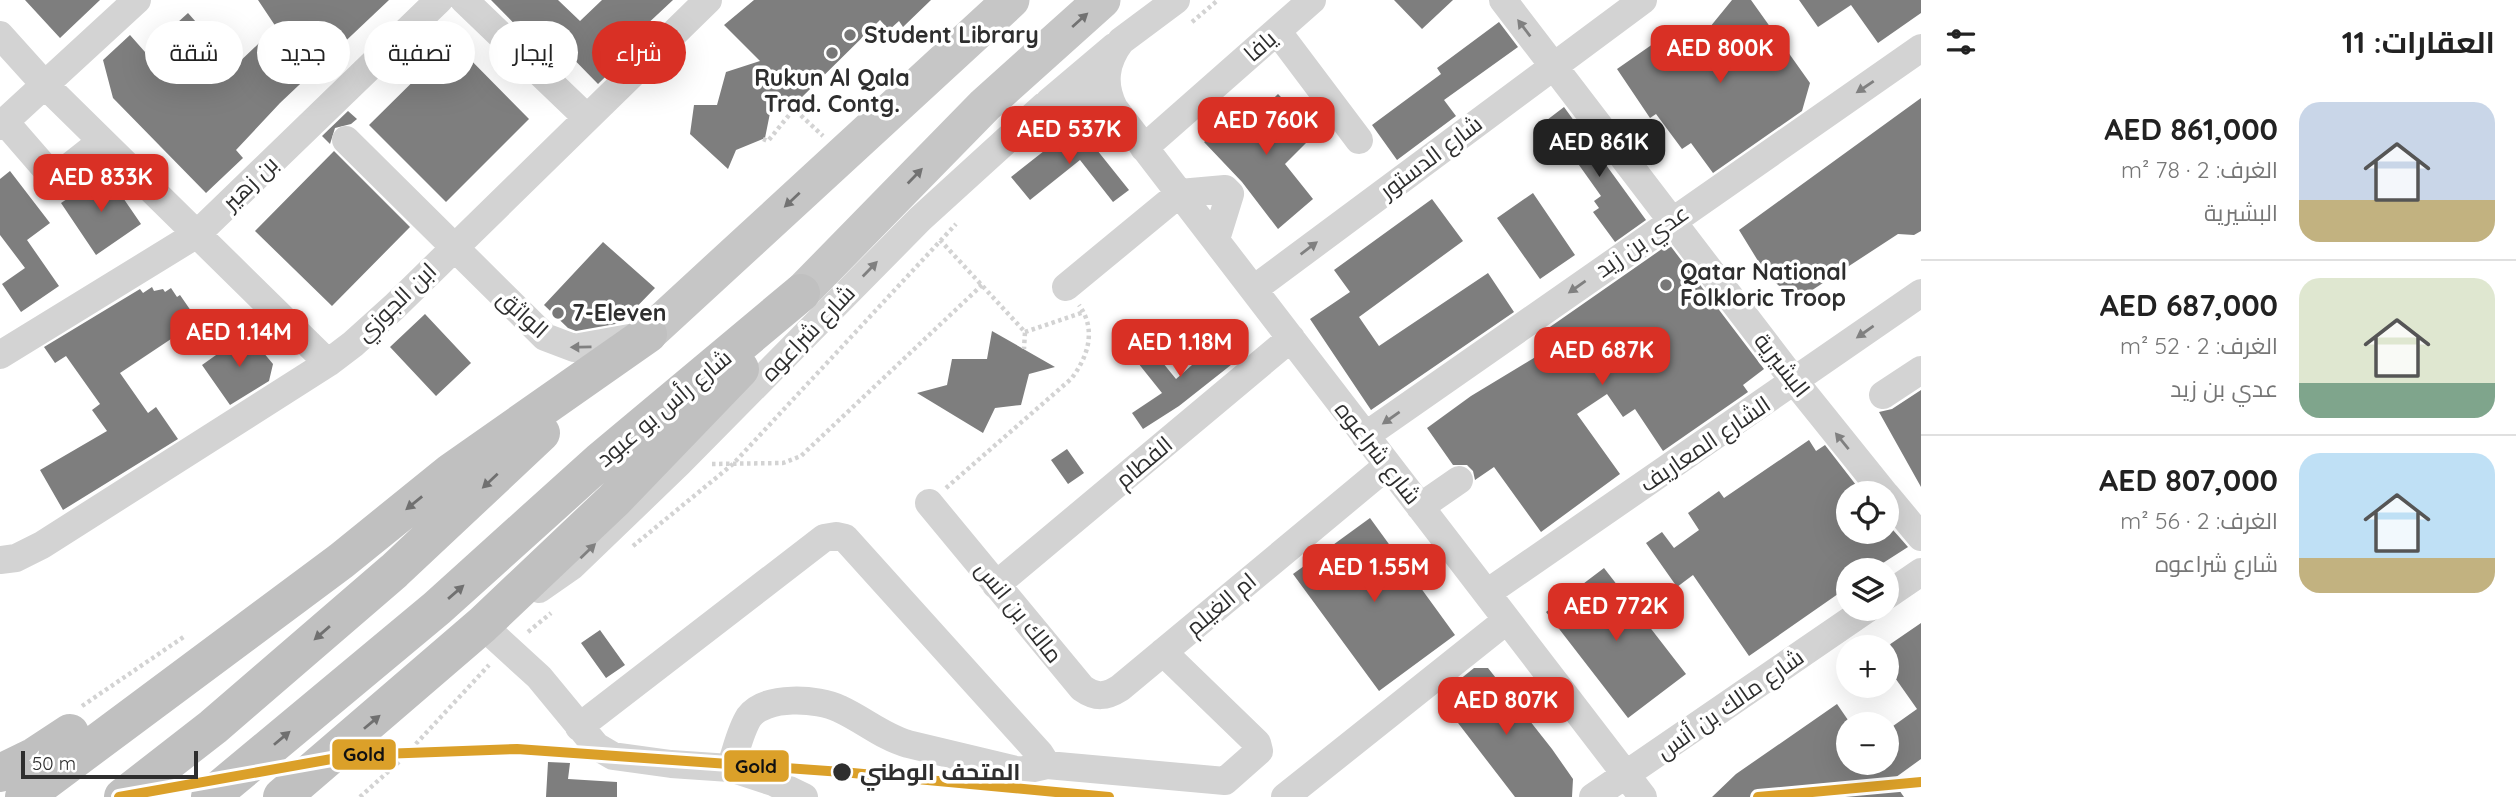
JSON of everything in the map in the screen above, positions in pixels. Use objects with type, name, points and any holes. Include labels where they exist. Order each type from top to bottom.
[{"type":"highway","points":[[282,797],[482,625],[614,500],[706,408],[801,293]]},
{"type":"highway","name":"شارع رأس بو عبود","points":[[210,797],[437,608],[600,461],[801,293]]},
{"type":"highway","points":[[24,797],[341,561],[452,472],[648,334]]},
{"type":"highway","points":[[123,797],[213,727],[394,572],[648,334]]},
{"type":"highway","points":[[0,773],[35,756],[249,614],[341,561]]},
{"type":"main road","points":[[648,334],[1011,0]]},
{"type":"main road","name":"شارع رأس بو عبود","points":[[801,293],[985,105],[1102,0]]},
{"type":"street","points":[[102,141],[59,175],[52,176],[3,124],[137,0]]},
{"type":"street","name":"بن زهير","points":[[0,355],[197,234],[439,0]]},
{"type":"street","points":[[464,0],[586,117]]},
{"type":"street","name":"ابن الجوزي","points":[[0,560],[16,558],[42,545],[328,363],[394,307],[708,0]]},
{"type":"street","name":"شارع شراعوه","points":[[1175,0],[1121,41],[1107,71],[1107,87],[1114,108],[1635,786]]},
{"type":"street","name":"يافا","points":[[1144,148],[1312,0]]},
{"type":"street","name":"البشيرية","points":[[1503,0],[1795,382],[1875,481]]},
{"type":"street","name":"شارع الدستور","points":[[1254,289],[1643,0]]},
{"type":"street","points":[[1278,31],[1359,141]]},
{"type":"street","points":[[0,35],[46,85],[328,363]]},
{"type":"street","points":[[1044,106],[1121,41]]},
{"type":"street","name":"عدي بن زيد","points":[[1365,436],[1672,219],[1921,48]]},
{"type":"street","name":"شارع شراعوه","points":[[510,597],[537,590],[562,575],[679,464],[920,219],[1044,106],[1063,99],[1083,97],[1100,100],[1114,108]]},
{"type":"street","name":"الواثق","points":[[346,140],[536,329],[554,342],[588,348],[648,334]]},
{"type":"street","points":[[1066,288],[1180,193],[1225,189],[1230,194],[1216,239]]},
{"type":"street","name":"الشارع المعاريف","points":[[1487,593],[1921,293]]},
{"type":"street","name":"الفطام","points":[[996,585],[1291,338]]},
{"type":"street","points":[[1883,395],[1921,370]]},
{"type":"street","name":"ام الغيلم","points":[[1120,688],[1387,466]]},
{"type":"street","points":[[1420,507],[1459,480]]},
{"type":"street","name":"مالك بن انس","points":[[929,503],[1082,688],[1098,696],[1110,695],[1120,688]]},
{"type":"street","name":"البشيرية","points":[[1899,510],[1921,537]]},
{"type":"street","points":[[579,727],[824,538],[836,536],[845,538],[1047,765]]},
{"type":"street","points":[[1899,587],[1921,572]]},
{"type":"street","points":[[1285,797],[1507,620]]},
{"type":"street","name":"شارع مالك بن أنس","points":[[1592,797],[1635,786],[1851,621]]},
{"type":"street","points":[[482,625],[539,677],[596,746],[614,756],[730,768],[773,782],[804,797]]},
{"type":"street","points":[[730,768],[751,715],[764,704],[779,699],[834,706],[892,740],[1020,771],[1047,765],[1219,781],[1229,779],[1259,751],[1257,743],[1163,652]]},
{"type":"path","points":[[762,139],[768,141],[794,109],[842,153]]},
{"type":"path","points":[[920,219],[1025,332],[1024,349]]},
{"type":"path","points":[[679,464],[783,463],[801,456],[982,285]]},
{"type":"path","points":[[929,503],[1071,379],[1085,361],[1090,343],[1084,312],[1066,288]]},
{"type":"path","points":[[1025,332],[1084,312]]},
{"type":"path","points":[[79,708],[194,629]]},
{"type":"building","points":[[25,0],[100,0],[60,38]]},
{"type":"building","points":[[258,0],[389,0],[350,37],[350,21],[272,21]]},
{"type":"building","points":[[491,0],[558,0],[580,21],[602,0],[673,0],[650,21],[592,21],[592,78],[578,64],[578,21],[512,21]]},
{"type":"building","points":[[754,0],[931,0],[903,27],[899,21],[889,30],[880,20],[801,98],[770,113],[765,138],[736,150],[728,169],[690,134],[694,105],[717,105],[726,72],[760,61],[724,25]]},
{"type":"building","points":[[1394,0],[1453,0],[1422,29]]},
{"type":"building","points":[[1732,0],[1751,0],[1810,83],[1802,111],[1713,173],[1691,143],[1682,149],[1656,114],[1650,118],[1617,69],[1673,30],[1688,54]]},
{"type":"building","points":[[1799,0],[1921,0],[1921,13],[1878,43],[1851,5],[1818,27]]},
{"type":"building","points":[[188,13],[195,21],[179,21]]},
{"type":"building","points":[[1499,22],[1518,47],[1444,100],[1456,116],[1397,160],[1372,125],[1441,74],[1437,68]]},
{"type":"building","points":[[130,35],[145,52],[145,84],[243,84],[243,58],[257,45],[257,84],[300,84],[236,150],[243,158],[206,193],[113,98],[103,60]]},
{"type":"building","points":[[475,64],[489,78],[489,84],[494,84],[529,119],[446,202],[369,125],[410,84],[475,84]]},
{"type":"building","points":[[1278,94],[1316,133],[1285,164],[1313,199],[1278,229],[1242,182],[1204,142],[1240,112],[1249,122]]},
{"type":"building","points":[[1921,98],[1921,231],[1914,235],[1898,234],[1800,298],[1778,285],[1763,269],[1739,230]]},
{"type":"building","points":[[1564,107],[1646,220],[1615,242],[1593,212],[1599,208],[1594,201],[1601,196],[1547,120]]},
{"type":"building","points":[[348,111],[357,119],[351,124],[335,128],[330,144],[322,136]]},
{"type":"building","points":[[1077,125],[1129,190],[1113,202],[1080,160],[1030,200],[1011,177]]},
{"type":"building","points":[[334,151],[410,227],[332,306],[255,231]]},
{"type":"building","points":[[10,171],[50,223],[27,240],[59,286],[21,312],[2,284],[25,268],[0,235],[0,179]]},
{"type":"building","points":[[106,173],[141,224],[96,255],[61,203]]},
{"type":"building","points":[[1533,193],[1575,255],[1540,279],[1497,218]]},
{"type":"building","points":[[1432,199],[1463,241],[1359,317],[1379,346],[1488,273],[1514,312],[1371,410],[1310,319],[1350,292],[1334,270]]},
{"type":"building","points":[[603,242],[655,288],[621,323],[576,331],[568,328],[544,305]]},
{"type":"building","points":[[1669,244],[1764,369],[1743,385],[1748,392],[1663,451],[1635,409],[1623,417],[1607,394],[1577,414],[1620,474],[1541,532],[1494,467],[1475,480],[1473,471],[1467,465],[1453,465],[1427,428],[1471,396],[1547,350],[1537,336]]},
{"type":"building","points":[[152,287],[154,291],[163,289],[165,292],[171,288],[177,297],[180,295],[198,321],[120,373],[148,413],[156,407],[178,439],[63,510],[40,470],[107,431],[92,410],[100,404],[66,356],[55,363],[44,347],[140,289],[143,293]]},
{"type":"building","points":[[425,314],[471,363],[436,396],[390,347]]},
{"type":"building","points":[[992,331],[1055,367],[1029,374],[1021,405],[995,408],[983,433],[917,393],[947,385],[952,359],[987,359]]},
{"type":"building","points":[[247,333],[273,364],[269,381],[230,405],[202,365]]},
{"type":"building","points":[[1217,335],[1236,361],[1179,406],[1143,429],[1132,413],[1162,393],[1134,358],[1150,347],[1176,379],[1200,358],[1202,345]]},
{"type":"building","points":[[1921,390],[1921,487],[1879,412],[1892,409]]},
{"type":"building","points":[[1809,440],[1816,451],[1825,445],[1853,481],[1836,481],[1836,544],[1899,544],[1899,537],[1908,547],[1891,558],[1836,558],[1836,595],[1749,656],[1693,575],[1677,587],[1646,543],[1662,532],[1674,548],[1699,530],[1688,513],[1719,491],[1724,498]]},
{"type":"building","points":[[1067,449],[1084,473],[1068,484],[1051,460]]},
{"type":"building","points":[[1370,518],[1455,635],[1379,691],[1293,574]]},
{"type":"building","points":[[1604,568],[1686,674],[1628,718],[1546,612]]},
{"type":"building","points":[[1921,623],[1921,759],[1899,775],[1899,722],[1917,709],[1899,683],[1899,638]]},
{"type":"building","points":[[600,630],[625,665],[606,678],[581,643]]},
{"type":"building","points":[[1474,668],[1488,668],[1552,749],[1573,779],[1572,797],[1515,797],[1438,697]]},
{"type":"building","points":[[1837,704],[1842,712],[1836,712],[1836,775],[1899,775],[1892,780],[1904,797],[1712,797],[1736,774]]},
{"type":"building","points":[[548,762],[570,763],[568,779],[617,782],[617,797],[546,797]]},
{"type":"transit line","name":"Gold","points":[[119,797],[354,755],[517,749],[842,772],[1109,797]]},
{"type":"transit line","name":"Gold","points":[[1758,797],[1921,782]]},
{"type":"place","name":"Student Library","points":[[850,35]]},
{"type":"place","name":"Rukun Al Qala Trad. Contg.","points":[[832,53]]},
{"type":"place","name":"Qatar National Folkloric Troop","points":[[1666,285]]},
{"type":"place","name":"7-Eleven","points":[[558,313]]},
{"type":"place","name":"المتحف الوطني","points":[[842,772]]}]
